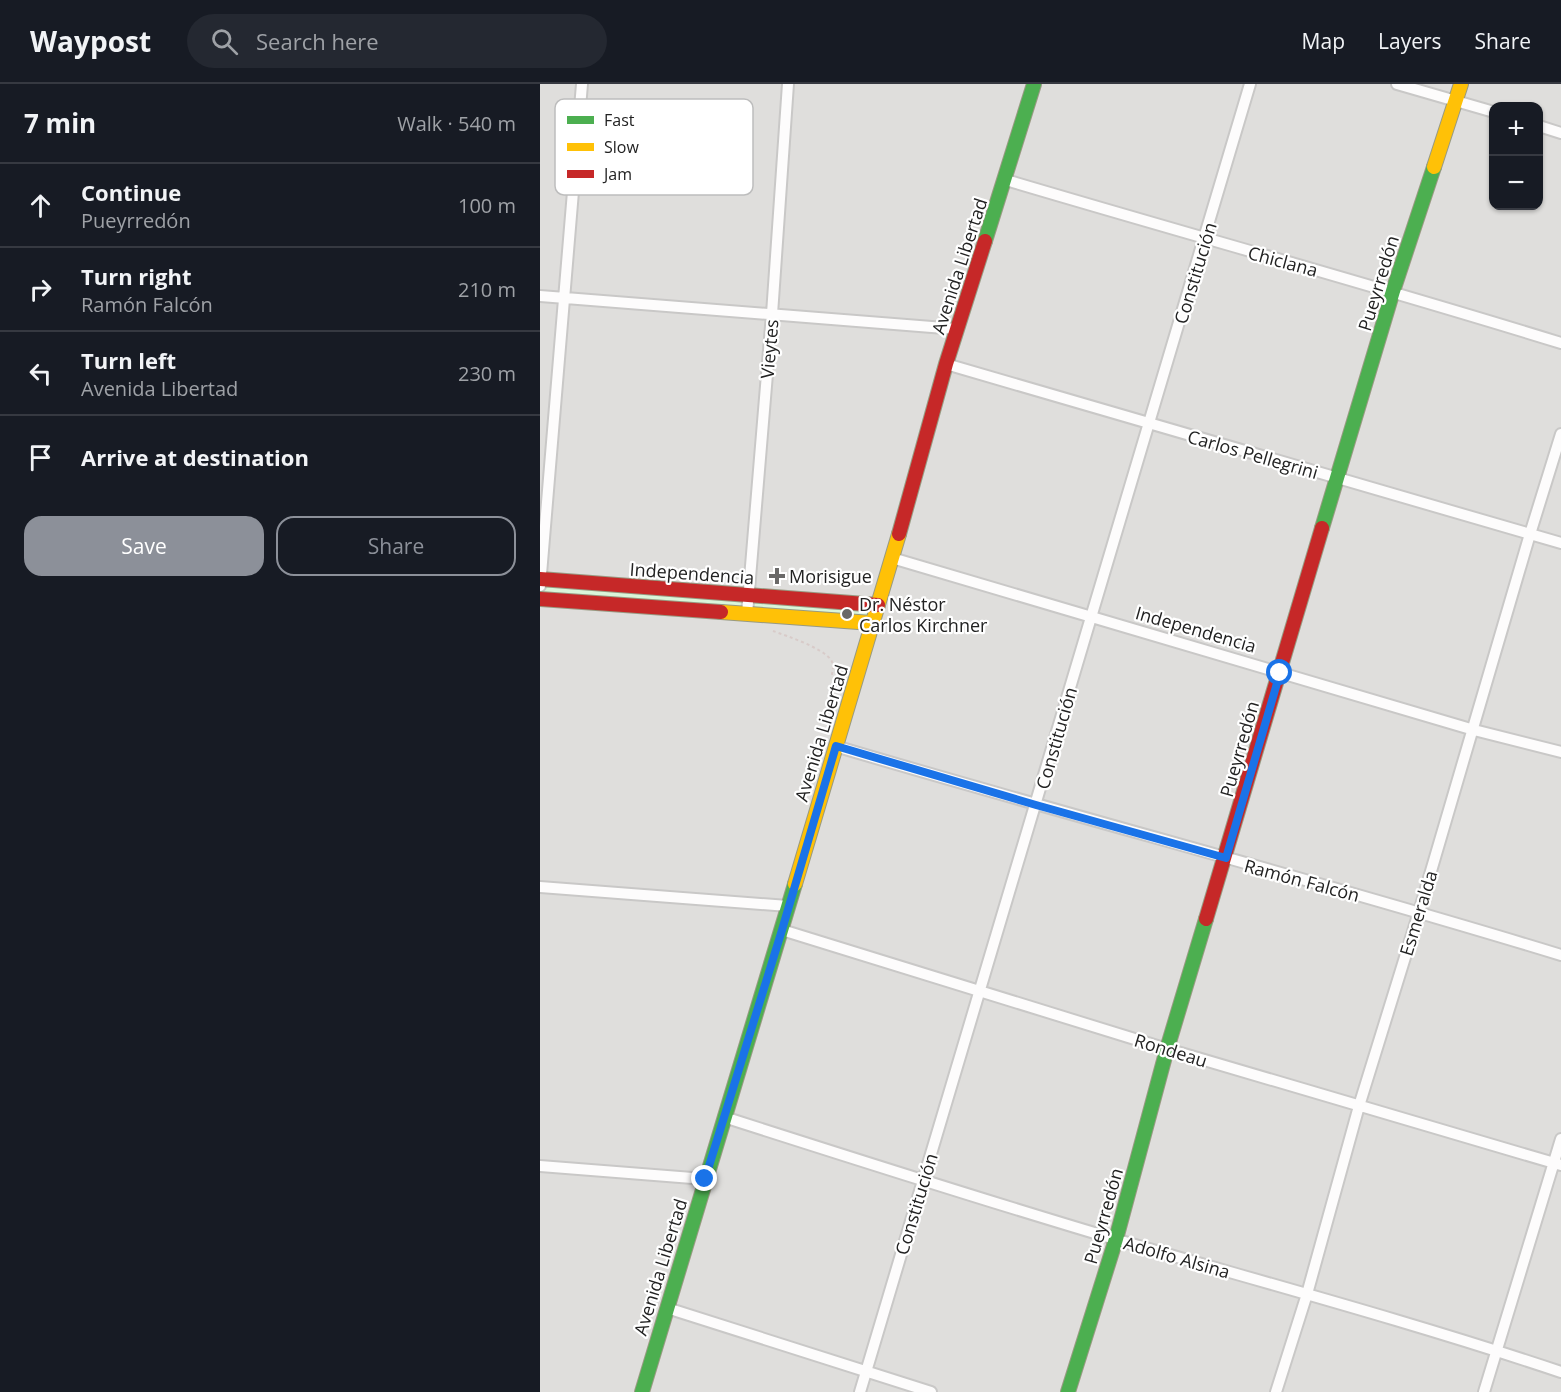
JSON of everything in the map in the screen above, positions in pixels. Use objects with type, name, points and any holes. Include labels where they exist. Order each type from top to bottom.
[{"type":"street","points":[[581,99],[582,84]]},
{"type":"street","name":"Vieytes","points":[[747,614],[788,84]]},
{"type":"street","name":"Avenida Libertad","points":[[642,1392],[782,930],[892,558],[946,364],[1006,180],[1034,84]]},
{"type":"street","name":"Constitución","points":[[860,1392],[1250,84]]},
{"type":"street","points":[[1397,84],[1489,111]]},
{"type":"street","name":"Pueyrredón","points":[[1068,1392],[1116,1239],[1167,1049],[1226,858],[1393,291],[1461,84]]},
{"type":"street","points":[[1543,127],[1561,133]]},
{"type":"street","name":"Chiclana","points":[[1006,180],[1205,239],[1393,291],[1561,343]]},
{"type":"street","points":[[540,586],[573,195]]},
{"type":"street","points":[[540,296],[957,329]]},
{"type":"street","name":"Carlos Pellegrini","points":[[946,364],[1561,543]]},
{"type":"street","name":"Esmeralda","points":[[1276,1392],[1307,1294],[1359,1106],[1561,434]]},
{"type":"street","name":"Independencia","points":[[892,558],[1280,673],[1561,752]]},
{"type":"street","name":"Independencia","points":[[540,579],[878,605]]},
{"type":"street","name":"Independencia","points":[[540,598],[872,623]]},
{"type":"street","name":"Ramón Falcón","points":[[836,746],[1036,805],[1419,912],[1561,956]]},
{"type":"street","points":[[540,887],[788,906]]},
{"type":"street","name":"Rondeau","points":[[782,930],[1167,1049],[1557,1164]]},
{"type":"street","name":"Adolfo Alsina","points":[[724,1117],[922,1180],[1561,1372]]},
{"type":"street","points":[[1484,1392],[1557,1164],[1561,1139]]},
{"type":"street","points":[[540,1166],[705,1179]]},
{"type":"street","points":[[667,1308],[931,1392]]},
{"type":"path","points":[[769,616],[769,629],[809,645],[827,656],[833,665],[832,674],[856,676]]},
{"type":"shaded area","points":[[540,84],[1561,84],[1561,1392],[540,1392]]},
{"type":"green space","points":[[540,579],[878,605],[872,623],[540,599]]},
{"type":"traffic: fast","points":[[985,241],[1034,84]]},
{"type":"traffic: fast","points":[[1322,528],[1393,291],[1434,167]]},
{"type":"traffic: fast","points":[[642,1392],[795,884]]},
{"type":"traffic: fast","points":[[1068,1392],[1116,1239],[1167,1049],[1206,919]]},
{"type":"traffic: slow","points":[[1434,167],[1461,84]]},
{"type":"traffic: slow","points":[[795,884],[899,534]]},
{"type":"traffic: slow","points":[[721,612],[872,623]]},
{"type":"traffic: jam","points":[[899,534],[946,364],[985,241]]},
{"type":"traffic: jam","points":[[1206,919],[1322,528]]},
{"type":"traffic: jam","points":[[540,579],[878,605]]},
{"type":"traffic: jam","points":[[540,599],[721,612]]},
{"type":"place","name":"Morisigue","points":[[777,576]]},
{"type":"place","name":"Dr. Néstor Carlos Kirchner","points":[[847,614]]},
{"type":"route","points":[[705,1179],[836,746],[1226,858],[1280,673]]}]
